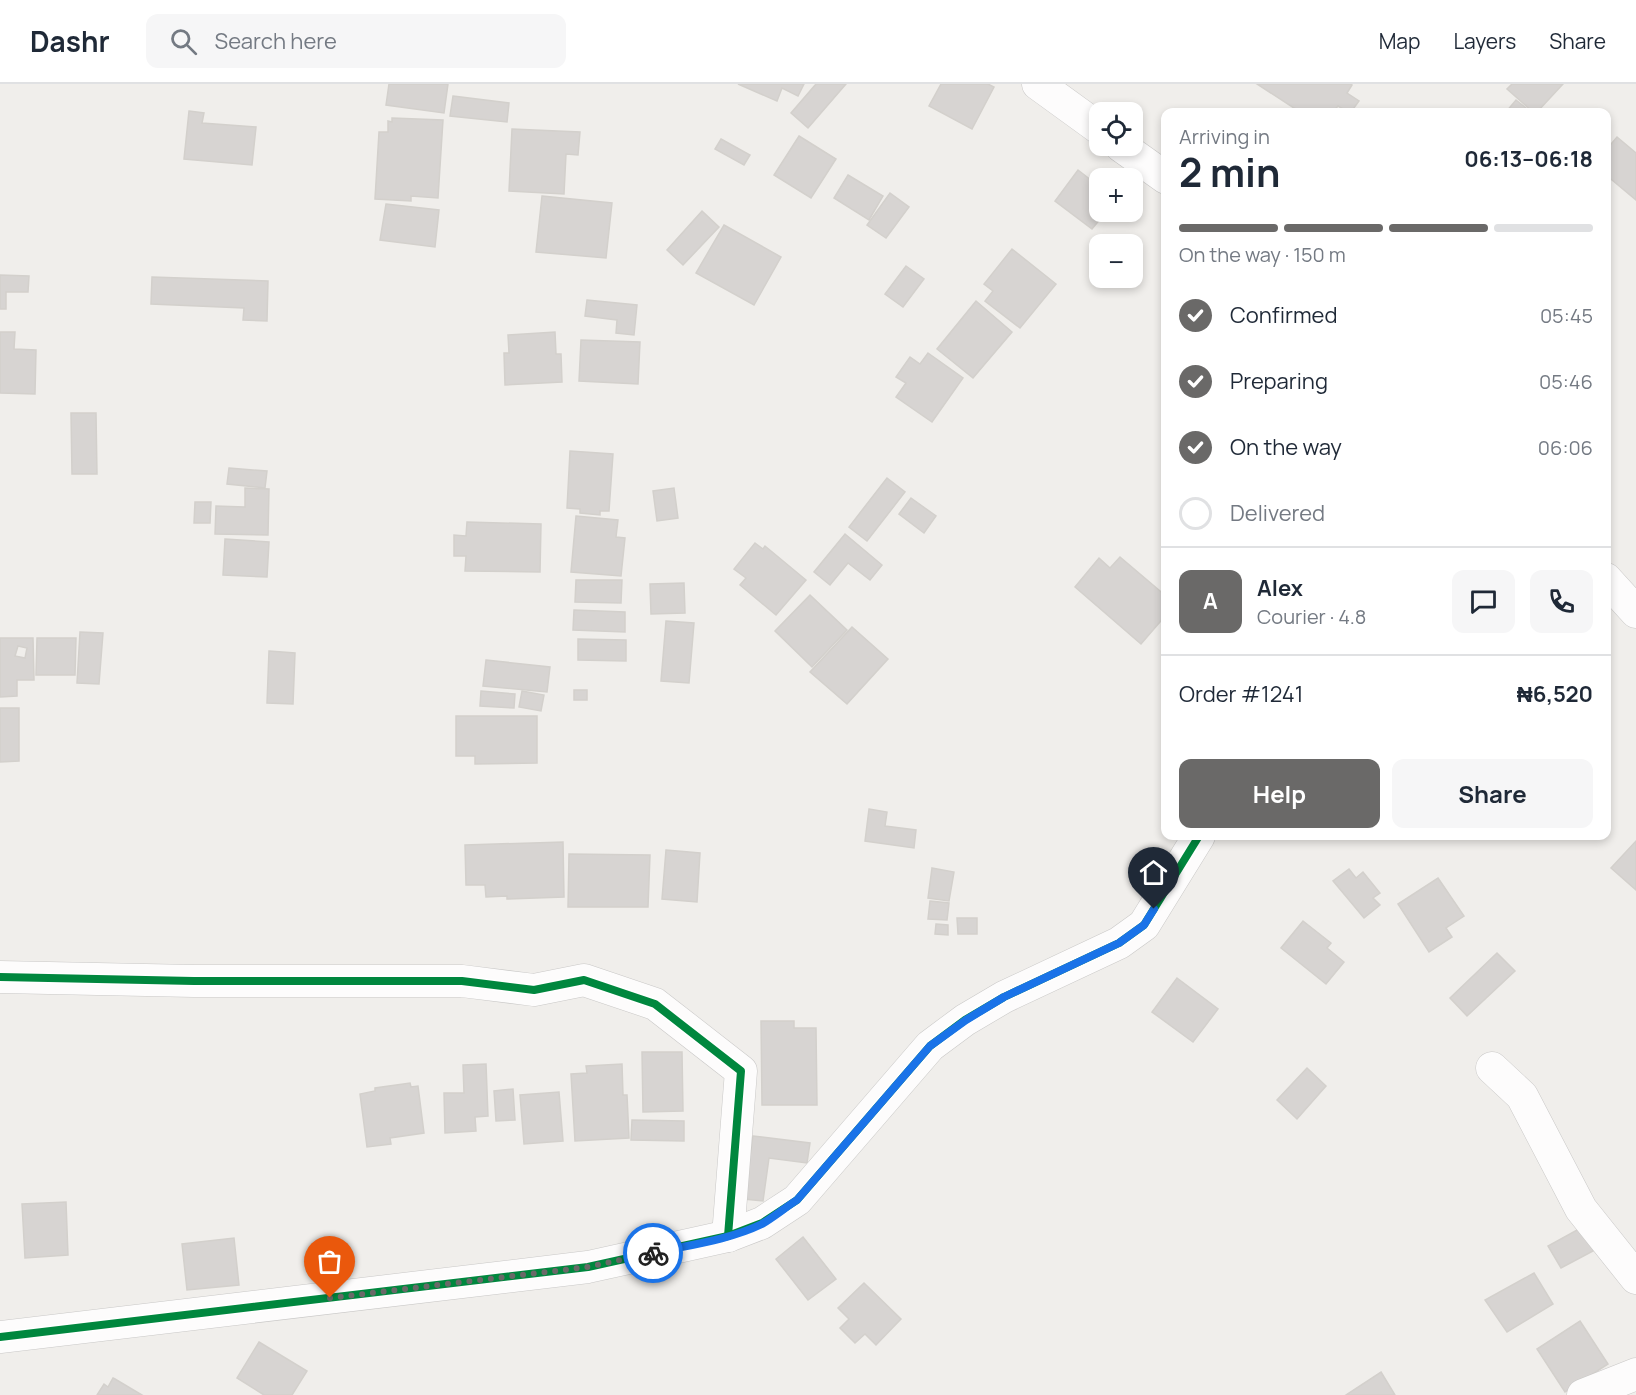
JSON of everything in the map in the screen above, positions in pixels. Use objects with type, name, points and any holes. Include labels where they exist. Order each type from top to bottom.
[{"type":"street","points":[[1038,84],[1089,121]]},
{"type":"street","points":[[1135,156],[1161,174]]},
{"type":"street","points":[[1611,584],[1636,612]]},
{"type":"street","points":[[0,1336],[588,1267],[728,1236],[762,1223],[797,1200],[930,1046],[966,1020],[1004,997],[1119,943],[1144,925],[1197,840]]},
{"type":"street","points":[[0,977],[194,981],[462,981],[534,990],[584,980],[655,1004],[741,1071],[728,1236]]},
{"type":"street","points":[[1492,1068],[1522,1096],[1581,1209],[1636,1278]]},
{"type":"street","points":[[1582,1395],[1636,1374]]},
{"type":"building","points":[[389,84],[448,84],[444,113],[386,105]]},
{"type":"building","points":[[738,84],[804,84],[798,96],[782,88],[777,101]]},
{"type":"building","points":[[816,84],[846,84],[808,128],[791,113]]},
{"type":"building","points":[[941,84],[988,84],[994,87],[972,129],[929,106]]},
{"type":"building","points":[[1257,84],[1350,84],[1352,85],[1347,93],[1359,101],[1354,108],[1338,106],[1336,108],[1294,108]]},
{"type":"building","points":[[1512,84],[1563,84],[1541,108],[1528,108],[1507,89]]},
{"type":"building","points":[[453,96],[509,103],[507,122],[450,116]]},
{"type":"building","points":[[1516,100],[1526,108],[1509,108]]},
{"type":"building","points":[[189,111],[204,113],[202,123],[256,127],[252,165],[184,159]]},
{"type":"building","points":[[392,118],[443,120],[438,198],[411,196],[411,201],[375,199],[379,132],[388,132],[388,121],[392,122]]},
{"type":"building","points":[[512,129],[580,132],[578,155],[566,154],[564,194],[509,191]]},
{"type":"building","points":[[799,136],[836,159],[811,198],[774,175]]},
{"type":"building","points":[[1617,137],[1636,153],[1636,200],[1611,179],[1611,144]]},
{"type":"building","points":[[721,139],[750,155],[744,165],[715,149]]},
{"type":"building","points":[[1078,170],[1089,178],[1089,222],[1098,222],[1092,229],[1055,201]]},
{"type":"building","points":[[848,175],[883,196],[869,220],[834,198]]},
{"type":"building","points":[[890,193],[909,207],[886,238],[867,225]]},
{"type":"building","points":[[542,196],[612,203],[606,258],[536,252]]},
{"type":"building","points":[[386,204],[439,210],[435,247],[380,240]]},
{"type":"building","points":[[702,211],[719,227],[683,265],[667,250]]},
{"type":"building","points":[[724,225],[781,257],[754,305],[696,273]]},
{"type":"building","points":[[1012,249],[1056,284],[1020,328],[985,301],[993,291],[984,284]]},
{"type":"building","points":[[906,266],[924,279],[903,307],[885,294]]},
{"type":"building","points":[[0,275],[29,276],[28,292],[6,292],[6,309],[0,309]]},
{"type":"building","points":[[152,277],[268,281],[267,321],[243,320],[244,308],[151,304]]},
{"type":"building","points":[[587,300],[637,305],[634,335],[616,333],[617,320],[585,316]]},
{"type":"building","points":[[976,301],[1012,332],[973,378],[937,349]]},
{"type":"building","points":[[0,332],[15,332],[14,349],[36,350],[35,394],[0,393]]},
{"type":"building","points":[[555,332],[556,354],[561,354],[562,382],[505,385],[504,353],[509,353],[508,335]]},
{"type":"building","points":[[581,340],[640,342],[638,384],[579,381]]},
{"type":"building","points":[[928,353],[963,378],[932,422],[896,397],[906,383],[896,377],[910,357],[920,364]]},
{"type":"building","points":[[71,413],[96,413],[97,474],[72,474]]},
{"type":"building","points":[[570,451],[613,454],[609,511],[600,511],[600,515],[580,513],[580,509],[567,508]]},
{"type":"building","points":[[229,468],[267,471],[265,488],[227,484]]},
{"type":"building","points":[[887,478],[905,492],[867,541],[849,527]]},
{"type":"building","points":[[245,488],[269,489],[268,535],[215,534],[216,506],[245,507]]},
{"type":"building","points":[[674,488],[678,518],[657,521],[653,491]]},
{"type":"building","points":[[911,498],[936,516],[924,533],[899,514]]},
{"type":"building","points":[[195,502],[211,502],[210,523],[194,523]]},
{"type":"building","points":[[576,516],[618,520],[616,537],[625,538],[621,576],[571,572]]},
{"type":"building","points":[[467,522],[541,524],[540,572],[465,571],[466,556],[454,556],[454,535],[466,536]]},
{"type":"building","points":[[845,534],[882,565],[870,580],[848,563],[830,585],[814,572]]},
{"type":"building","points":[[225,539],[269,542],[267,577],[223,575]]},
{"type":"building","points":[[755,543],[763,549],[765,546],[806,580],[776,615],[740,585],[746,578],[734,569]]},
{"type":"building","points":[[1120,557],[1161,592],[1161,621],[1141,644],[1075,587],[1099,558],[1110,568]]},
{"type":"building","points":[[576,580],[622,580],[621,603],[575,602]]},
{"type":"building","points":[[684,583],[685,613],[651,614],[650,584]]},
{"type":"building","points":[[810,595],[847,630],[812,667],[775,631]]},
{"type":"building","points":[[574,610],[625,612],[625,632],[573,630]]},
{"type":"building","points":[[666,621],[694,623],[689,683],[661,681]]},
{"type":"building","points":[[852,627],[888,659],[847,704],[810,672]]},
{"type":"building","points":[[80,632],[103,633],[99,684],[77,683]]},
{"type":"building","points":[[0,638],[33,638],[34,680],[17,680],[17,696],[0,697]],"holes":[[[18,646],[27,648],[25,658],[15,656]]]},
{"type":"building","points":[[37,638],[76,638],[75,675],[36,675]]},
{"type":"building","points":[[578,639],[626,640],[626,661],[578,660]]},
{"type":"building","points":[[269,651],[295,653],[293,704],[267,703]]},
{"type":"building","points":[[486,660],[550,667],[547,692],[483,686]]},
{"type":"building","points":[[574,690],[587,690],[587,700],[574,700]]},
{"type":"building","points":[[481,691],[515,694],[514,708],[480,706]]},
{"type":"building","points":[[522,691],[544,695],[541,711],[519,707]]},
{"type":"building","points":[[0,708],[19,708],[19,761],[0,762]]},
{"type":"building","points":[[456,716],[537,716],[537,763],[475,764],[475,756],[456,756]]},
{"type":"building","points":[[869,809],[887,812],[885,826],[916,830],[914,848],[865,841]]},
{"type":"building","points":[[1636,841],[1636,890],[1611,868]]},
{"type":"building","points":[[563,842],[564,897],[507,899],[507,896],[486,897],[485,885],[466,885],[465,845]]},
{"type":"building","points":[[666,850],[700,853],[697,902],[662,899]]},
{"type":"building","points":[[569,854],[650,855],[648,907],[568,907]]},
{"type":"building","points":[[932,868],[954,872],[949,901],[928,898]]},
{"type":"building","points":[[1349,869],[1356,878],[1363,872],[1380,893],[1373,898],[1380,905],[1364,918],[1333,881]]},
{"type":"building","points":[[1438,878],[1464,916],[1446,928],[1452,937],[1429,952],[1398,904]]},
{"type":"building","points":[[930,901],[949,903],[947,920],[928,919]]},
{"type":"building","points":[[957,918],[977,918],[977,934],[958,934]]},
{"type":"building","points":[[1303,921],[1331,943],[1327,948],[1344,962],[1326,984],[1281,948]]},
{"type":"building","points":[[936,924],[948,925],[948,935],[935,934]]},
{"type":"building","points":[[1497,953],[1515,971],[1467,1016],[1450,998]]},
{"type":"building","points":[[1177,978],[1218,1009],[1193,1042],[1152,1012]]},
{"type":"building","points":[[761,1021],[794,1021],[794,1028],[816,1028],[817,1105],[762,1105]]},
{"type":"building","points":[[642,1052],[682,1052],[683,1111],[643,1112]]},
{"type":"building","points":[[486,1064],[488,1116],[475,1117],[476,1131],[445,1133],[444,1093],[464,1093],[463,1065]]},
{"type":"building","points":[[622,1064],[623,1095],[627,1095],[629,1138],[575,1141],[571,1074],[587,1073],[586,1066]]},
{"type":"building","points":[[1307,1068],[1326,1086],[1297,1119],[1277,1100]]},
{"type":"building","points":[[410,1083],[411,1087],[418,1086],[424,1133],[390,1138],[391,1144],[367,1147],[360,1094],[375,1091],[375,1088]]},
{"type":"building","points":[[513,1089],[515,1120],[496,1121],[494,1091]]},
{"type":"building","points":[[559,1092],[563,1141],[524,1144],[520,1095]]},
{"type":"building","points":[[632,1120],[684,1121],[684,1141],[631,1140]]},
{"type":"building","points":[[753,1136],[810,1143],[807,1163],[769,1158],[763,1201],[744,1199]]},
{"type":"building","points":[[66,1202],[68,1255],[25,1258],[22,1204]]},
{"type":"building","points":[[1597,1219],[1610,1242],[1561,1268],[1548,1246]]},
{"type":"building","points":[[803,1237],[836,1279],[808,1300],[776,1259]]},
{"type":"building","points":[[234,1238],[239,1285],[187,1290],[182,1244]]},
{"type":"building","points":[[1534,1273],[1553,1304],[1507,1332],[1485,1300]]},
{"type":"building","points":[[864,1283],[901,1319],[876,1345],[865,1334],[855,1343],[840,1328],[849,1319],[838,1308]]},
{"type":"building","points":[[1580,1321],[1608,1364],[1565,1392],[1537,1349]]},
{"type":"building","points":[[259,1342],[307,1371],[292,1395],[264,1395],[237,1378]]},
{"type":"building","points":[[1381,1372],[1395,1395],[1346,1395]]},
{"type":"building","points":[[113,1378],[142,1395],[97,1395],[104,1384],[108,1387]]},
{"type":"cycle path","points":[[0,1337],[588,1267],[728,1236],[762,1223],[797,1200],[930,1046],[965,1020],[1004,997],[1119,943],[1144,925],[1197,840]]},
{"type":"cycle path","points":[[0,977],[194,981],[462,981],[534,990],[584,980],[655,1004],[741,1071],[728,1236]]},
{"type":"way so far","points":[[330,1298],[588,1267],[653,1253]]},
{"type":"route","points":[[653,1253],[728,1236],[762,1223],[780,1212],[797,1200],[930,1046],[966,1020],[1004,997],[1119,943],[1144,925],[1154,909]]}]
